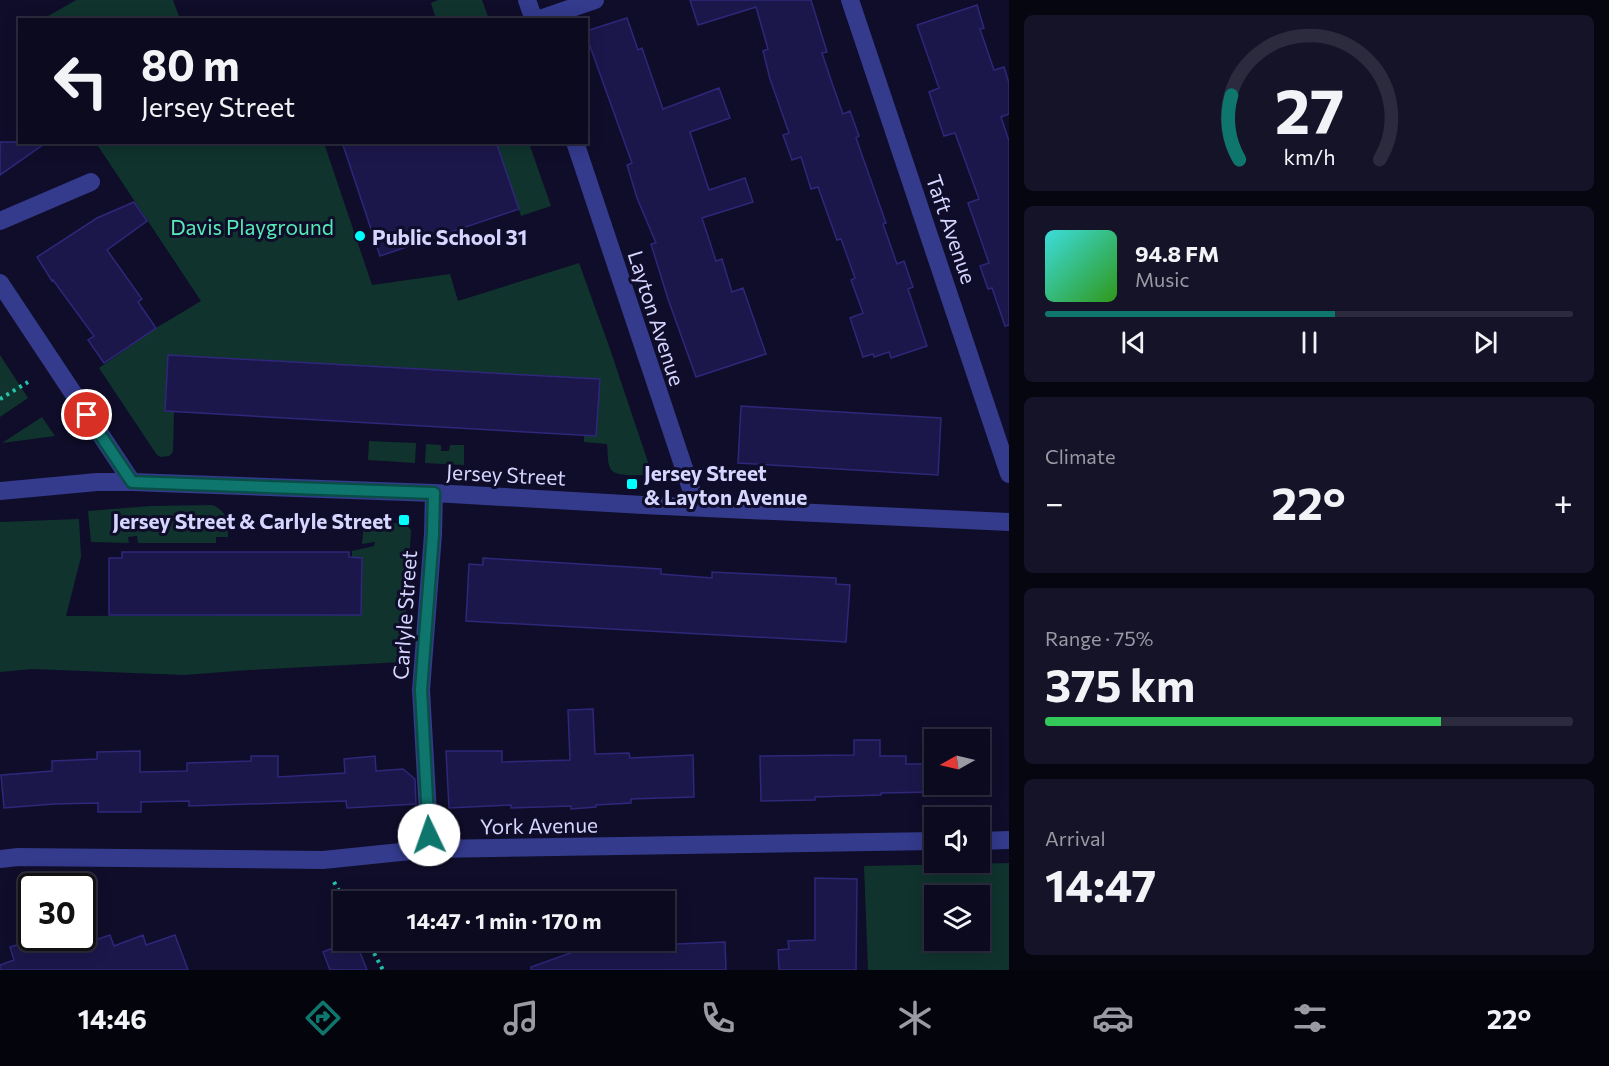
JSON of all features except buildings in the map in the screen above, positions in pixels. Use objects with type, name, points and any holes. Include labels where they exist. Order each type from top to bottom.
[{"type":"street","points":[[527,0],[535,18]]},
{"type":"street","points":[[542,18],[595,0]]},
{"type":"street","name":"Taft Avenue","points":[[850,0],[1009,474]]},
{"type":"street","name":"Layton Avenue","points":[[576,144],[697,507]]},
{"type":"street","points":[[0,221],[91,183]]},
{"type":"street","points":[[0,282],[132,482]]},
{"type":"street","name":"Jersey Street","points":[[0,491],[85,483],[132,482],[434,493],[1009,522]]},
{"type":"street","name":"Carlyle Street","points":[[430,849],[421,690],[434,493]]},
{"type":"street","points":[[990,841],[1009,840]]},
{"type":"street","name":"York Avenue","points":[[0,859],[29,857],[323,860],[430,849],[924,841]]},
{"type":"path","points":[[0,399],[28,382]]},
{"type":"path","points":[[373,951],[383,970]]},
{"type":"green space","points":[[76,0],[173,0],[180,18],[45,18]]},
{"type":"green space","points":[[438,0],[482,0],[489,18],[436,18],[431,3]]},
{"type":"green space","name":"Davis Playground","points":[[97,144],[324,144],[372,285],[450,274],[458,301],[579,263],[651,471],[646,475],[616,473],[609,465],[607,444],[584,442],[584,436],[596,436],[600,379],[168,355],[165,411],[174,412],[173,452],[169,456],[161,457],[157,455],[99,368],[156,328],[201,301]]},
{"type":"green space","points":[[496,144],[529,144],[551,206],[521,216]]},
{"type":"green space","points":[[0,355],[28,398],[0,417]]},
{"type":"green space","points":[[42,417],[55,436],[2,443]]},
{"type":"green space","points":[[369,441],[416,443],[415,463],[368,460]]},
{"type":"green space","points":[[426,444],[441,445],[441,451],[449,451],[450,445],[464,445],[464,465],[425,463]]},
{"type":"green space","points":[[212,505],[224,514],[228,527],[228,537],[216,537],[216,543],[138,543],[137,536],[128,537],[129,543],[91,542],[88,511],[150,506]]},
{"type":"green space","points":[[79,519],[81,557],[66,616],[361,615],[362,558],[352,558],[352,551],[374,546],[375,542],[362,544],[364,521],[405,524],[411,530],[403,662],[184,675],[32,669],[0,672],[0,522]]},
{"type":"green space","points":[[990,863],[1009,863],[1009,970],[868,970],[864,866],[924,865],[924,873],[990,873]]},
{"type":"place","name":"Public School 31","points":[[360,236]]},
{"type":"place","name":"Jersey Street & Layton Avenue","points":[[632,484]]},
{"type":"place","name":"Jersey Street & Carlyle Street","points":[[404,520]]},
{"type":"route","points":[[87,415],[132,482],[434,493],[421,690],[429,835]]}]
